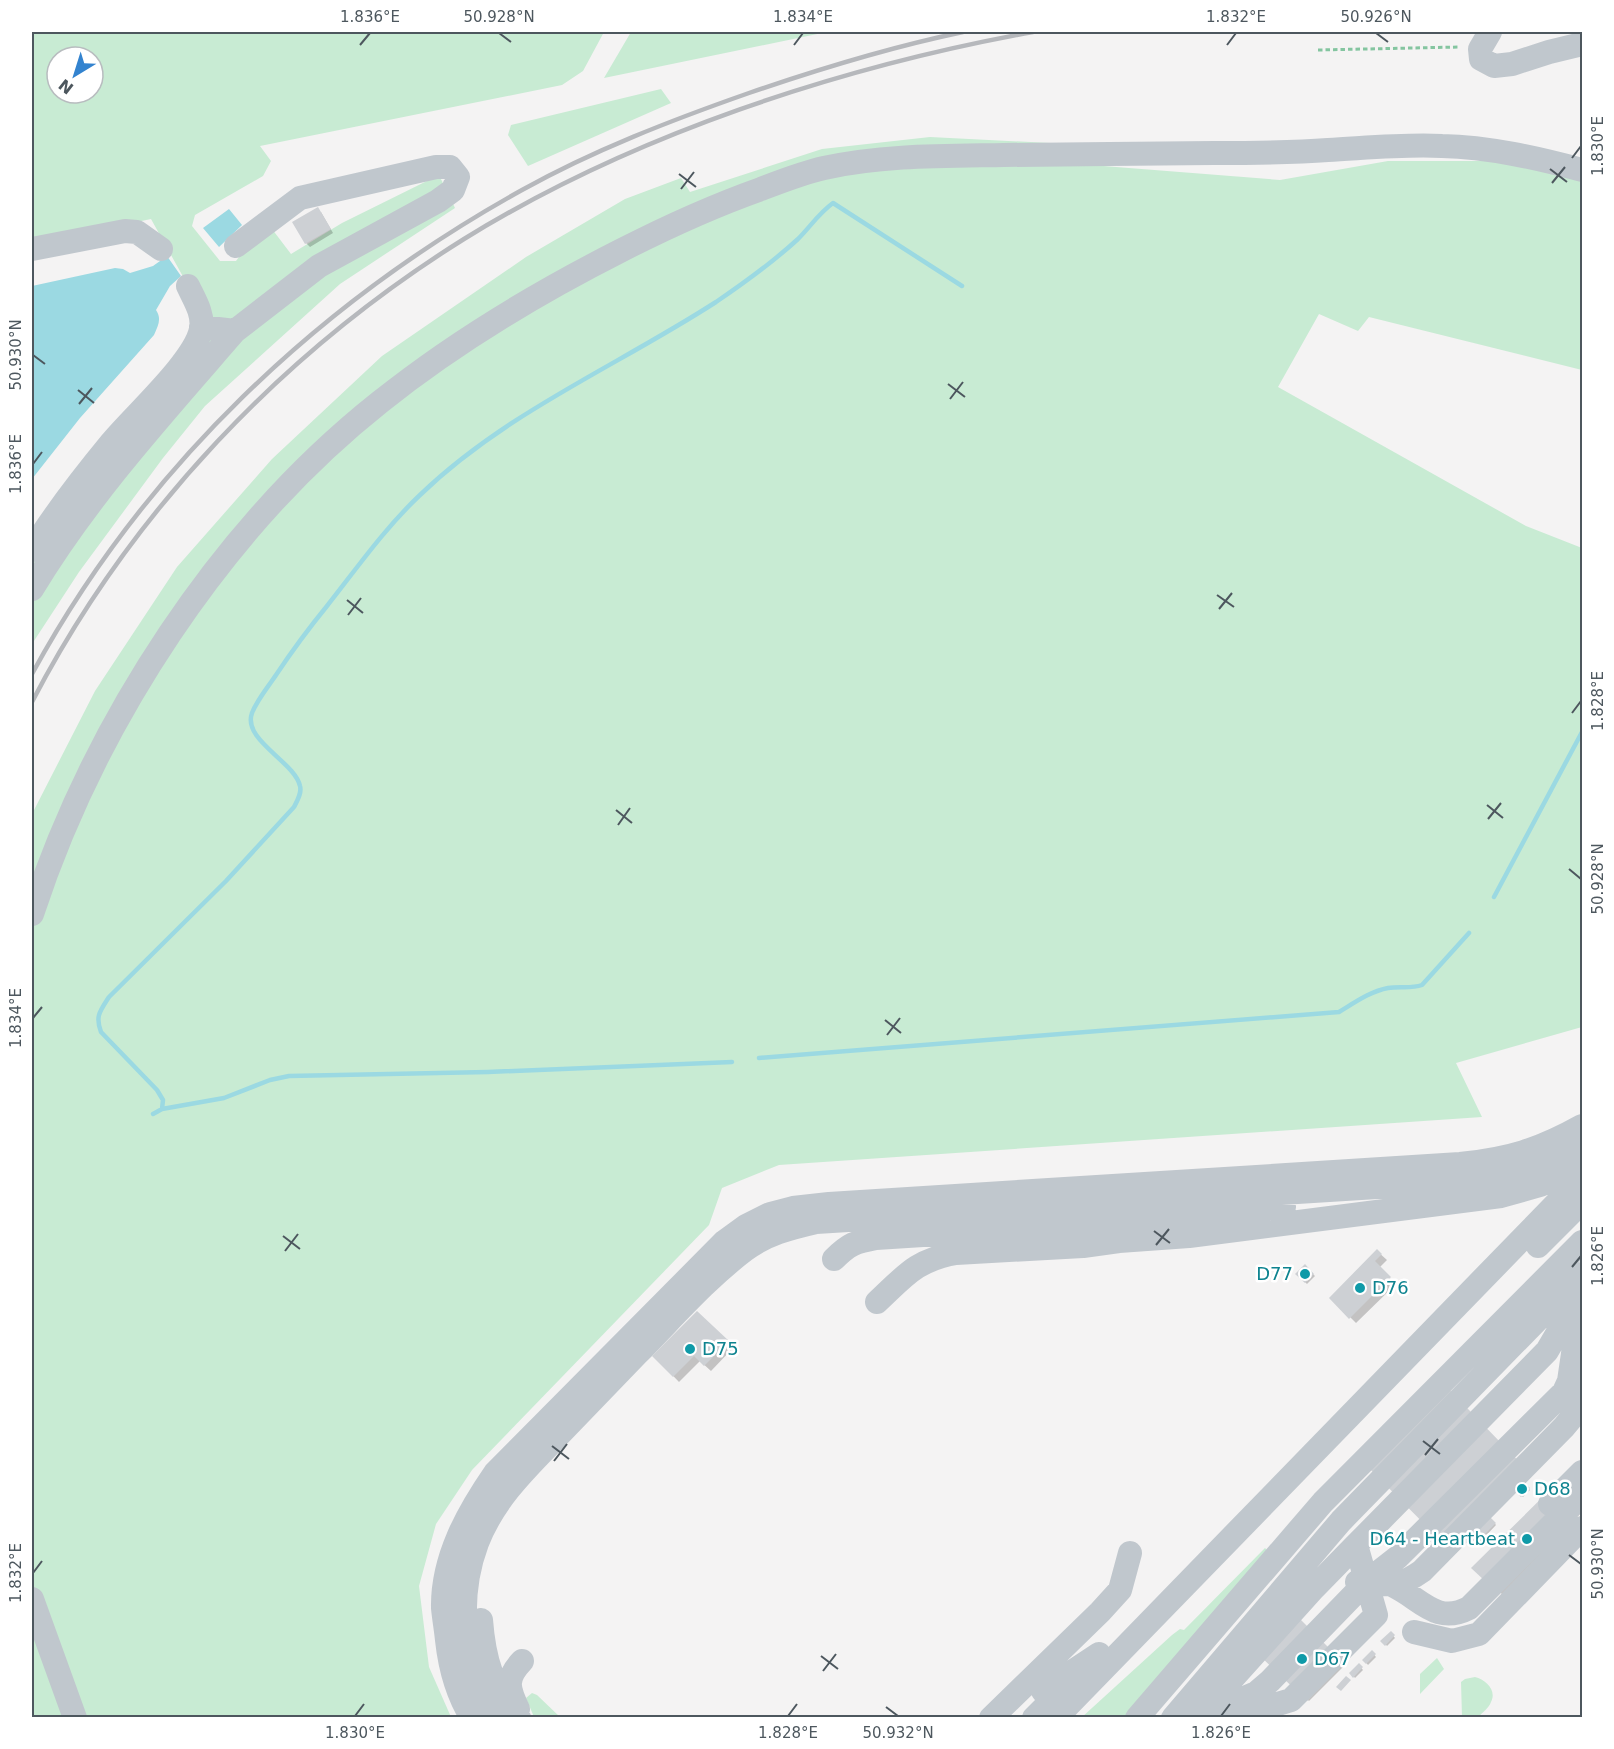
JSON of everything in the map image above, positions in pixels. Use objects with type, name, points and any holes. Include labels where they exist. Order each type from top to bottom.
[{"type":"lane","points":[[1485,40],[1481,59],[1494,66],[1512,64],[1582,44]]},
{"type":"lane","points":[[32,914],[63,828],[108,735],[183,614],[240,538],[285,489],[328,447],[379,403],[470,338],[548,288],[678,222],[734,198],[800,174],[847,164],[922,156],[1288,153],[1441,146],[1521,156],[1582,170]]},
{"type":"lane","points":[[32,589],[51,558],[117,468],[235,331],[319,266],[438,201],[453,190],[458,177],[450,167],[436,167],[300,198],[236,246]]},
{"type":"lane","points":[[32,249],[125,231],[137,232],[161,249]]},
{"type":"lane","points":[[32,550],[111,444],[182,364],[196,344],[201,327],[200,314],[188,286]]},
{"type":"lane","points":[[201,327],[235,331]]},
{"type":"lane","points":[[472,1718],[451,1669],[443,1607],[447,1571],[458,1535],[474,1503],[495,1473],[703,1262],[746,1226],[770,1214],[793,1208],[820,1205],[1497,1160],[1532,1151],[1582,1126]]},
{"type":"lane","points":[[494,1718],[472,1667],[466,1642],[465,1609],[469,1571],[477,1544],[498,1501],[519,1476],[724,1267],[746,1249],[765,1238],[785,1229],[816,1222],[1473,1181],[1519,1173],[1551,1162],[1582,1146]]},
{"type":"lane","points":[[877,1302],[912,1269],[938,1256],[1083,1246],[1134,1253],[1165,1253],[1266,1243],[1398,1224],[1540,1185],[1582,1166]]},
{"type":"lane","points":[[1056,1718],[1582,1177]]},
{"type":"lane","points":[[834,1259],[855,1242],[876,1238],[1238,1213],[1438,1183]]},
{"type":"lane","points":[[1252,1517],[1582,1187]]},
{"type":"lane","points":[[1072,1718],[1582,1202]]},
{"type":"lane","points":[[805,1224],[842,1230],[923,1224],[962,1225],[1000,1231]]},
{"type":"lane","points":[[1137,1718],[1323,1502],[1582,1242]]},
{"type":"lane","points":[[1162,1718],[1337,1526],[1572,1277],[1582,1247]]},
{"type":"lane","points":[[1034,1718],[1434,1315],[1497,1265]]},
{"type":"lane","points":[[1149,1718],[1333,1510],[1582,1268]]},
{"type":"lane","points":[[1201,1718],[1314,1588],[1547,1352],[1582,1292]]},
{"type":"lane","points":[[1365,1582],[1408,1567],[1570,1405],[1576,1396],[1578,1387],[1582,1292]]},
{"type":"lane","points":[[1365,1582],[1366,1554],[1556,1358],[1582,1292]]},
{"type":"lane","points":[[1185,1718],[1313,1569],[1537,1342],[1582,1292]]},
{"type":"lane","points":[[1402,1583],[1436,1557],[1564,1427],[1579,1409],[1582,1398]]},
{"type":"lane","points":[[1201,1718],[1249,1681],[1346,1582],[1421,1584],[1434,1594],[1446,1598],[1456,1597],[1582,1472]]},
{"type":"lane","points":[[1402,1583],[1434,1611],[1450,1614],[1461,1612],[1469,1608],[1582,1495]]},
{"type":"lane","points":[[1173,1718],[1337,1526]]},
{"type":"lane","points":[[1414,1632],[1452,1641],[1479,1634],[1582,1528]]},
{"type":"lane","points":[[1201,1718],[1268,1707],[1291,1700],[1376,1615],[1356,1545]]},
{"type":"lane","points":[[1017,1718],[1108,1623],[1130,1553]]},
{"type":"lane","points":[[991,1718],[1120,1590]]},
{"type":"lane","points":[[32,1599],[75,1718]]},
{"type":"lane","points":[[481,1620],[490,1674],[496,1688],[521,1718]]},
{"type":"lane","points":[[1041,1693],[1099,1654]]},
{"type":"lane","points":[[521,1718],[510,1684],[511,1672],[522,1660]]},
{"type":"lane","points":[[1246,1718],[1268,1707]]},
{"type":"path","points":[[1318,50],[1456,46],[1485,40]]},
{"type":"green space","points":[[32,32],[604,32],[583,71],[562,85],[260,146],[271,161],[263,176],[195,215],[192,226],[220,261],[236,261],[247,246],[272,229],[291,254],[342,223],[439,175],[455,208],[340,284],[205,406],[163,458],[79,572],[32,644],[32,554],[172,372],[201,309],[151,219],[32,244]]},
{"type":"green space","points":[[631,32],[827,32],[604,78]]},
{"type":"green space","points":[[661,89],[671,103],[528,166],[508,135],[511,125]]},
{"type":"green space","points":[[930,137],[1090,145],[1078,164],[1280,180],[1388,161],[1532,161],[1582,174],[1582,370],[1369,317],[1358,331],[1319,314],[1278,387],[1526,526],[1582,548],[1582,1027],[1456,1063],[1482,1117],[779,1165],[722,1188],[709,1225],[472,1470],[436,1524],[419,1586],[429,1667],[451,1717],[33,1717],[32,814],[95,691],[177,567],[272,459],[382,356],[526,257],[625,199],[681,178],[690,192],[822,149]]},
{"type":"green space","points":[[1265,1548],[1271,1554],[1128,1717],[1081,1718],[1172,1635],[1180,1629],[1184,1630]]},
{"type":"green space","points":[[1437,1658],[1444,1669],[1420,1694],[1420,1674]]},
{"type":"green space","points":[[1475,1677],[1483,1680],[1489,1686],[1493,1693],[1492,1698],[1489,1706],[1478,1717],[1462,1717],[1461,1682]]},
{"type":"green space","points":[[532,1693],[560,1717],[534,1717],[526,1698]]},
{"type":"water","points":[[229,209],[242,225],[219,247],[203,228]]},
{"type":"water","points":[[167,256],[181,276],[170,286],[156,310],[159,319],[154,335],[80,418],[32,479],[32,286],[115,268],[130,273],[153,266]]},
{"type":"building","points":[[318,207],[331,229],[305,244],[292,222]]},
{"type":"building","name":"D76","points":[[1377,1249],[1382,1254],[1375,1261],[1391,1277],[1349,1319],[1329,1298]]},
{"type":"building","name":"D77","points":[[1305,1264],[1314,1274],[1305,1283],[1295,1274]]},
{"type":"building","name":"D75","points":[[697,1311],[729,1341],[704,1366],[694,1356],[673,1377],[652,1356]]},
{"type":"building","points":[[1437,1377],[1531,1474],[1524,1482],[1530,1488],[1521,1497],[1514,1491],[1490,1517],[1496,1523],[1475,1544],[1469,1537],[1453,1553],[1359,1458]]},
{"type":"building","name":"D64 - Heartbeat","points":[[1558,1482],[1582,1506],[1499,1594],[1471,1568]]},
{"type":"building","name":"D67","points":[[1297,1616],[1344,1663],[1307,1701],[1259,1655]]},
{"type":"building","points":[[1391,1631],[1395,1635],[1385,1646],[1380,1641]]},
{"type":"building","points":[[1372,1650],[1376,1654],[1366,1664],[1362,1660]]},
{"type":"building","points":[[1359,1663],[1363,1667],[1353,1678],[1349,1673]]},
{"type":"building","points":[[1346,1676],[1351,1680],[1341,1691],[1336,1687]]},
{"type":"waterway","points":[[162,1109],[163,1100],[157,1090],[101,1032],[98,1022],[99,1014],[109,997],[226,881],[294,807],[300,791],[296,777],[261,742],[251,723],[252,713],[307,631],[407,508],[453,466],[525,414],[678,325],[737,287],[788,248],[833,203],[962,286]]},
{"type":"waterway","points":[[1494,897],[1582,732]]},
{"type":"waterway","points":[[759,1058],[1339,1012],[1375,992],[1392,987],[1422,985],[1469,933]]},
{"type":"waterway","points":[[153,1114],[162,1109],[224,1098],[270,1080],[289,1076],[488,1072],[732,1062]]},
{"type":"railway","points":[[32,674],[77,599],[127,527],[182,460],[242,397],[307,338],[375,284],[447,235],[522,190],[549,175],[634,137],[720,103],[802,75],[963,32]]},
{"type":"railway","points":[[32,702],[71,632],[115,566],[164,502],[217,442],[274,385],[334,332],[397,284],[464,239],[529,202],[597,168],[667,137],[739,110],[812,85],[886,64],[1033,32]]},
{"type":"place","name":"D77","points":[[1305,1274]]},
{"type":"place","name":"D76","points":[[1360,1288]]},
{"type":"place","name":"D75","points":[[690,1349]]},
{"type":"place","name":"D68","points":[[1522,1489]]},
{"type":"place","name":"D64 - Heartbeat","points":[[1527,1539]]},
{"type":"place","name":"D67","points":[[1302,1659]]}]
